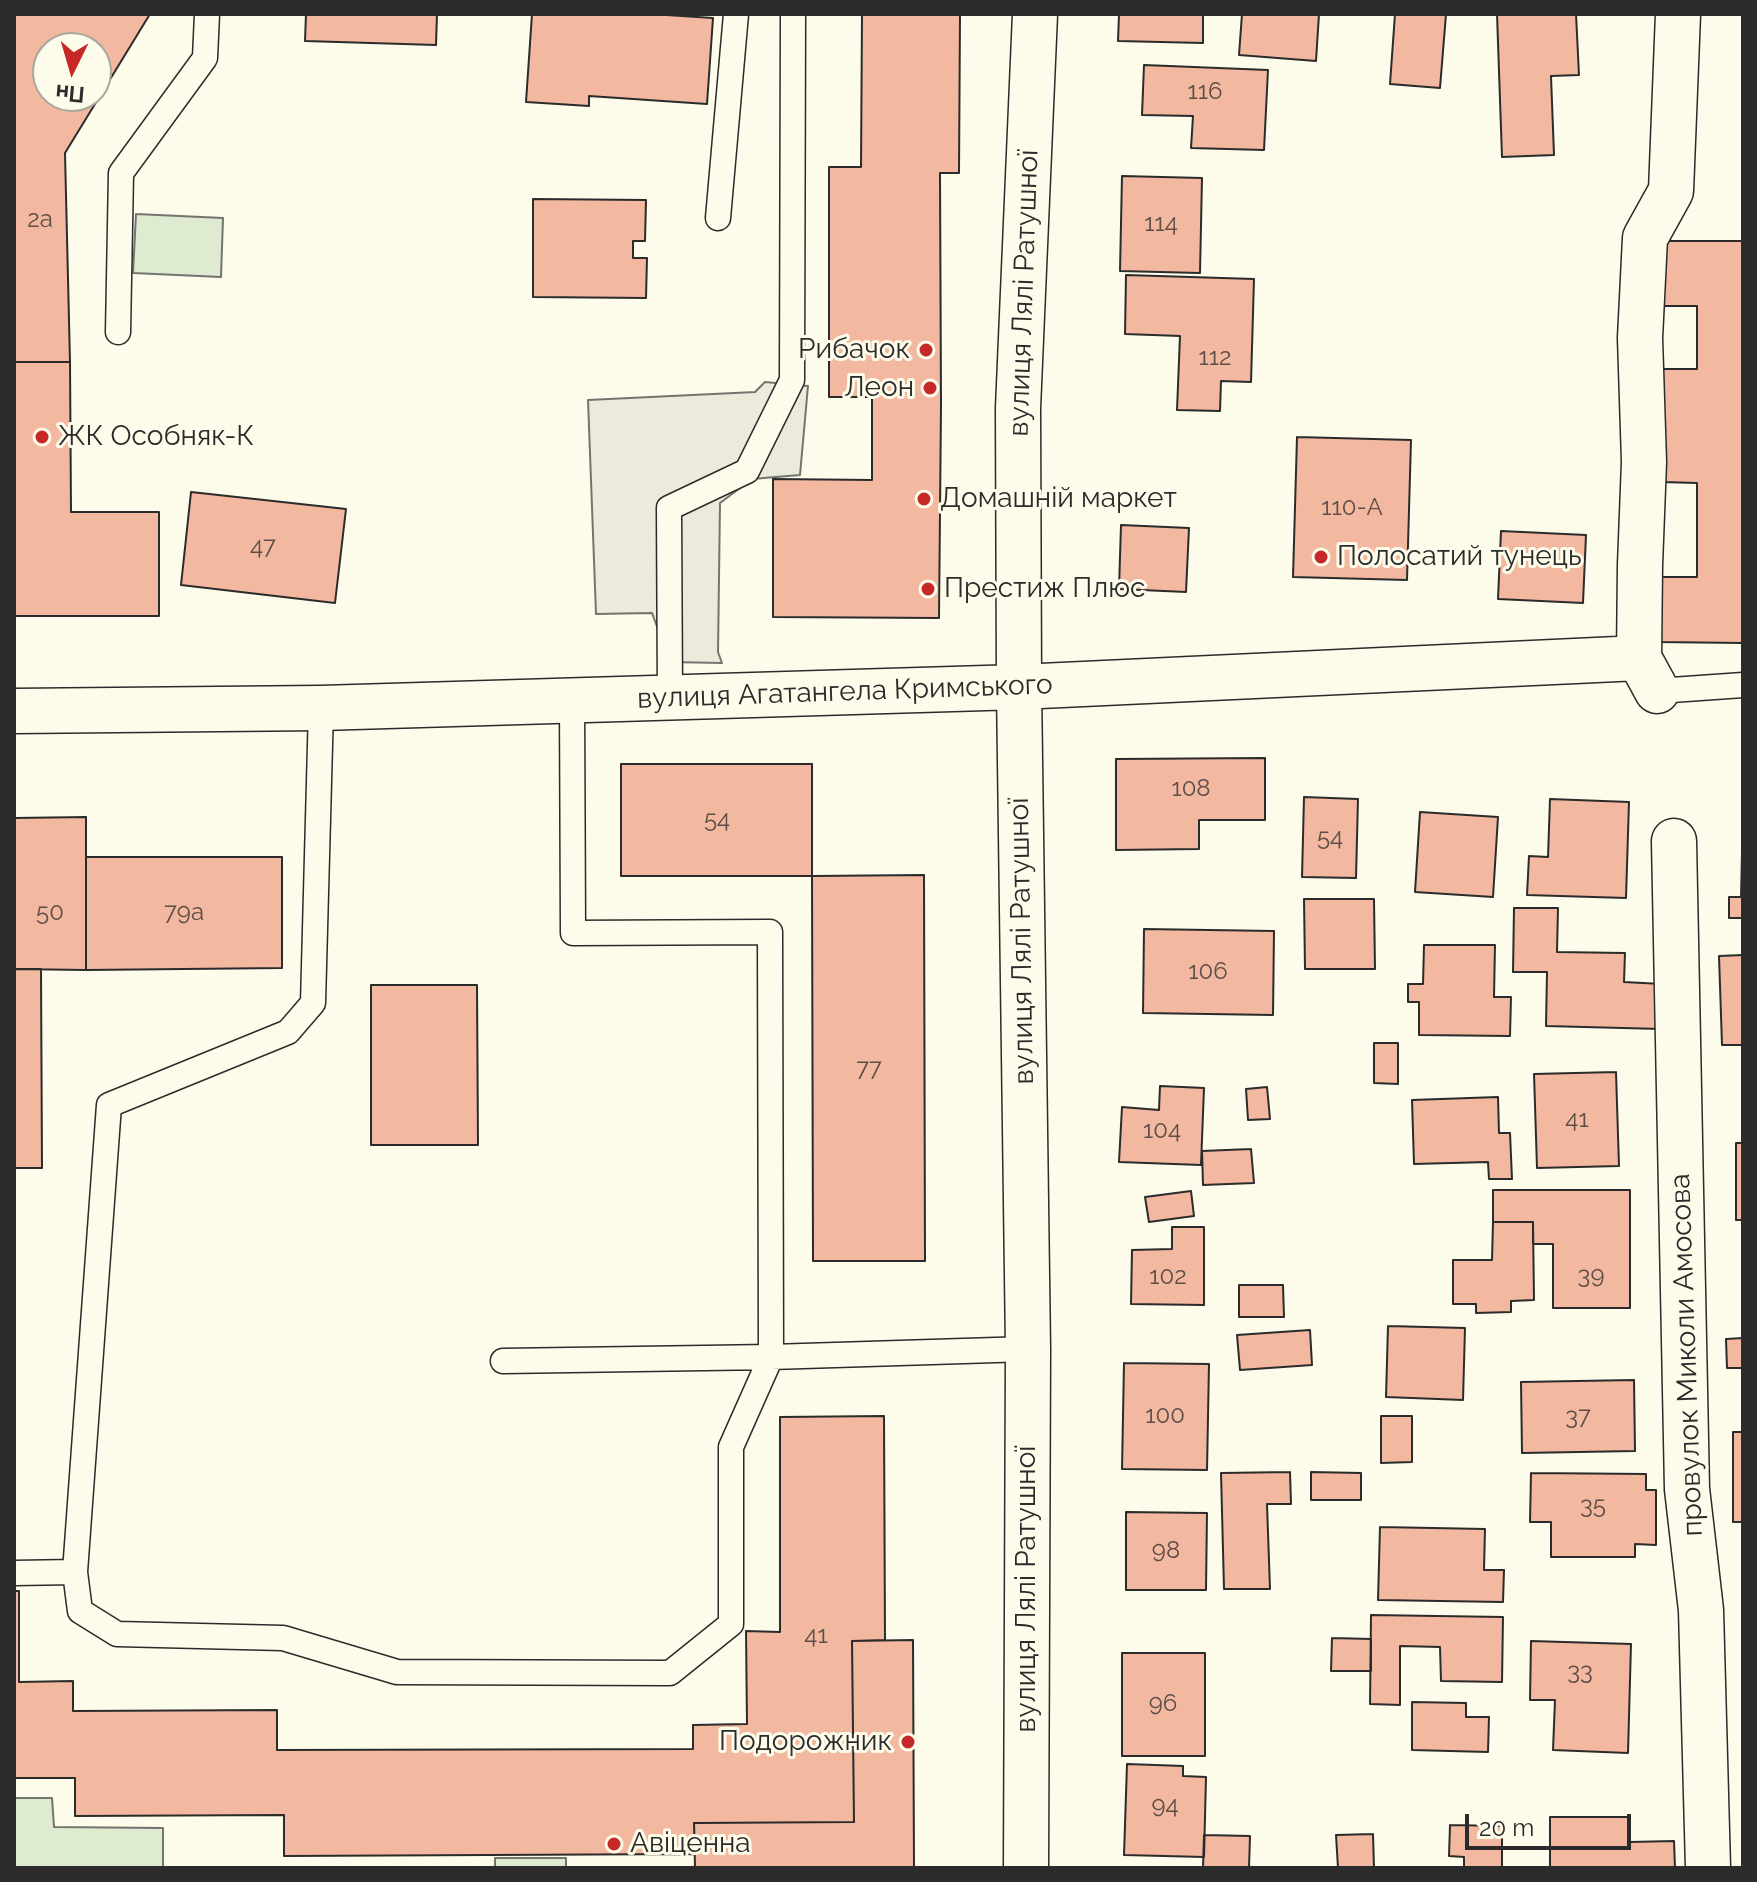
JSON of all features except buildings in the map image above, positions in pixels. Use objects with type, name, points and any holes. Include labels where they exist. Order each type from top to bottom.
[{"type":"street","name":"вулиця Лялі Ратушної","points":[[1026,1868],[1028,1349],[1018,408],[1035,14]]},
{"type":"street","points":[[1648,674],[1640,565],[1644,462],[1640,338],[1645,238],[1671,191],[1678,14]]},
{"type":"street","name":"вулиця Агатангела Кримського","points":[[14,711],[321,708],[1019,687],[1648,674]]},
{"type":"street","name":"провулок Миколи Амосова","points":[[1674,841],[1687,1489],[1701,1610],[1708,1868]]},
{"type":"lane","points":[[118,332],[121,173],[205,58],[207,14]]},
{"type":"lane","points":[[718,218],[736,14]]},
{"type":"lane","points":[[670,699],[669,508],[747,471],[792,380],[793,14]]},
{"type":"lane","points":[[1648,674],[1743,685]]},
{"type":"lane","points":[[321,708],[313,1003],[288,1032],[109,1105],[75,1572],[80,1611],[117,1634],[283,1638],[397,1672],[670,1673],[731,1624],[731,1447],[771,1357],[770,932],[573,933],[572,700]]},
{"type":"lane","points":[[503,1361],[1028,1349]]},
{"type":"lane","points":[[14,1573],[75,1572]]},
{"type":"green space","points":[[136,214],[223,218],[221,277],[133,273]]},
{"type":"green space","points":[[14,1798],[52,1798],[54,1827],[163,1828],[163,1868],[14,1868]]},
{"type":"green space","points":[[495,1858],[566,1858],[566,1868],[495,1868]]},
{"type":"shaded area","points":[[765,382],[808,386],[800,475],[752,479],[720,503],[718,652],[722,663],[670,662],[652,613],[596,614],[588,400],[755,392]]},
{"type":"place","name":"Рибачок","points":[[926,350]]},
{"type":"place","name":"Леон","points":[[930,388]]},
{"type":"place","name":"ЖК Особняк-К","points":[[42,437]]},
{"type":"place","name":"Домашній маркет","points":[[924,499]]},
{"type":"place","name":"Полосатий тунець","points":[[1321,557]]},
{"type":"place","name":"Престиж Плюс","points":[[928,589]]},
{"type":"place","name":"Подорожник","points":[[908,1742]]},
{"type":"place","name":"Авіценна","points":[[614,1844]]}]
